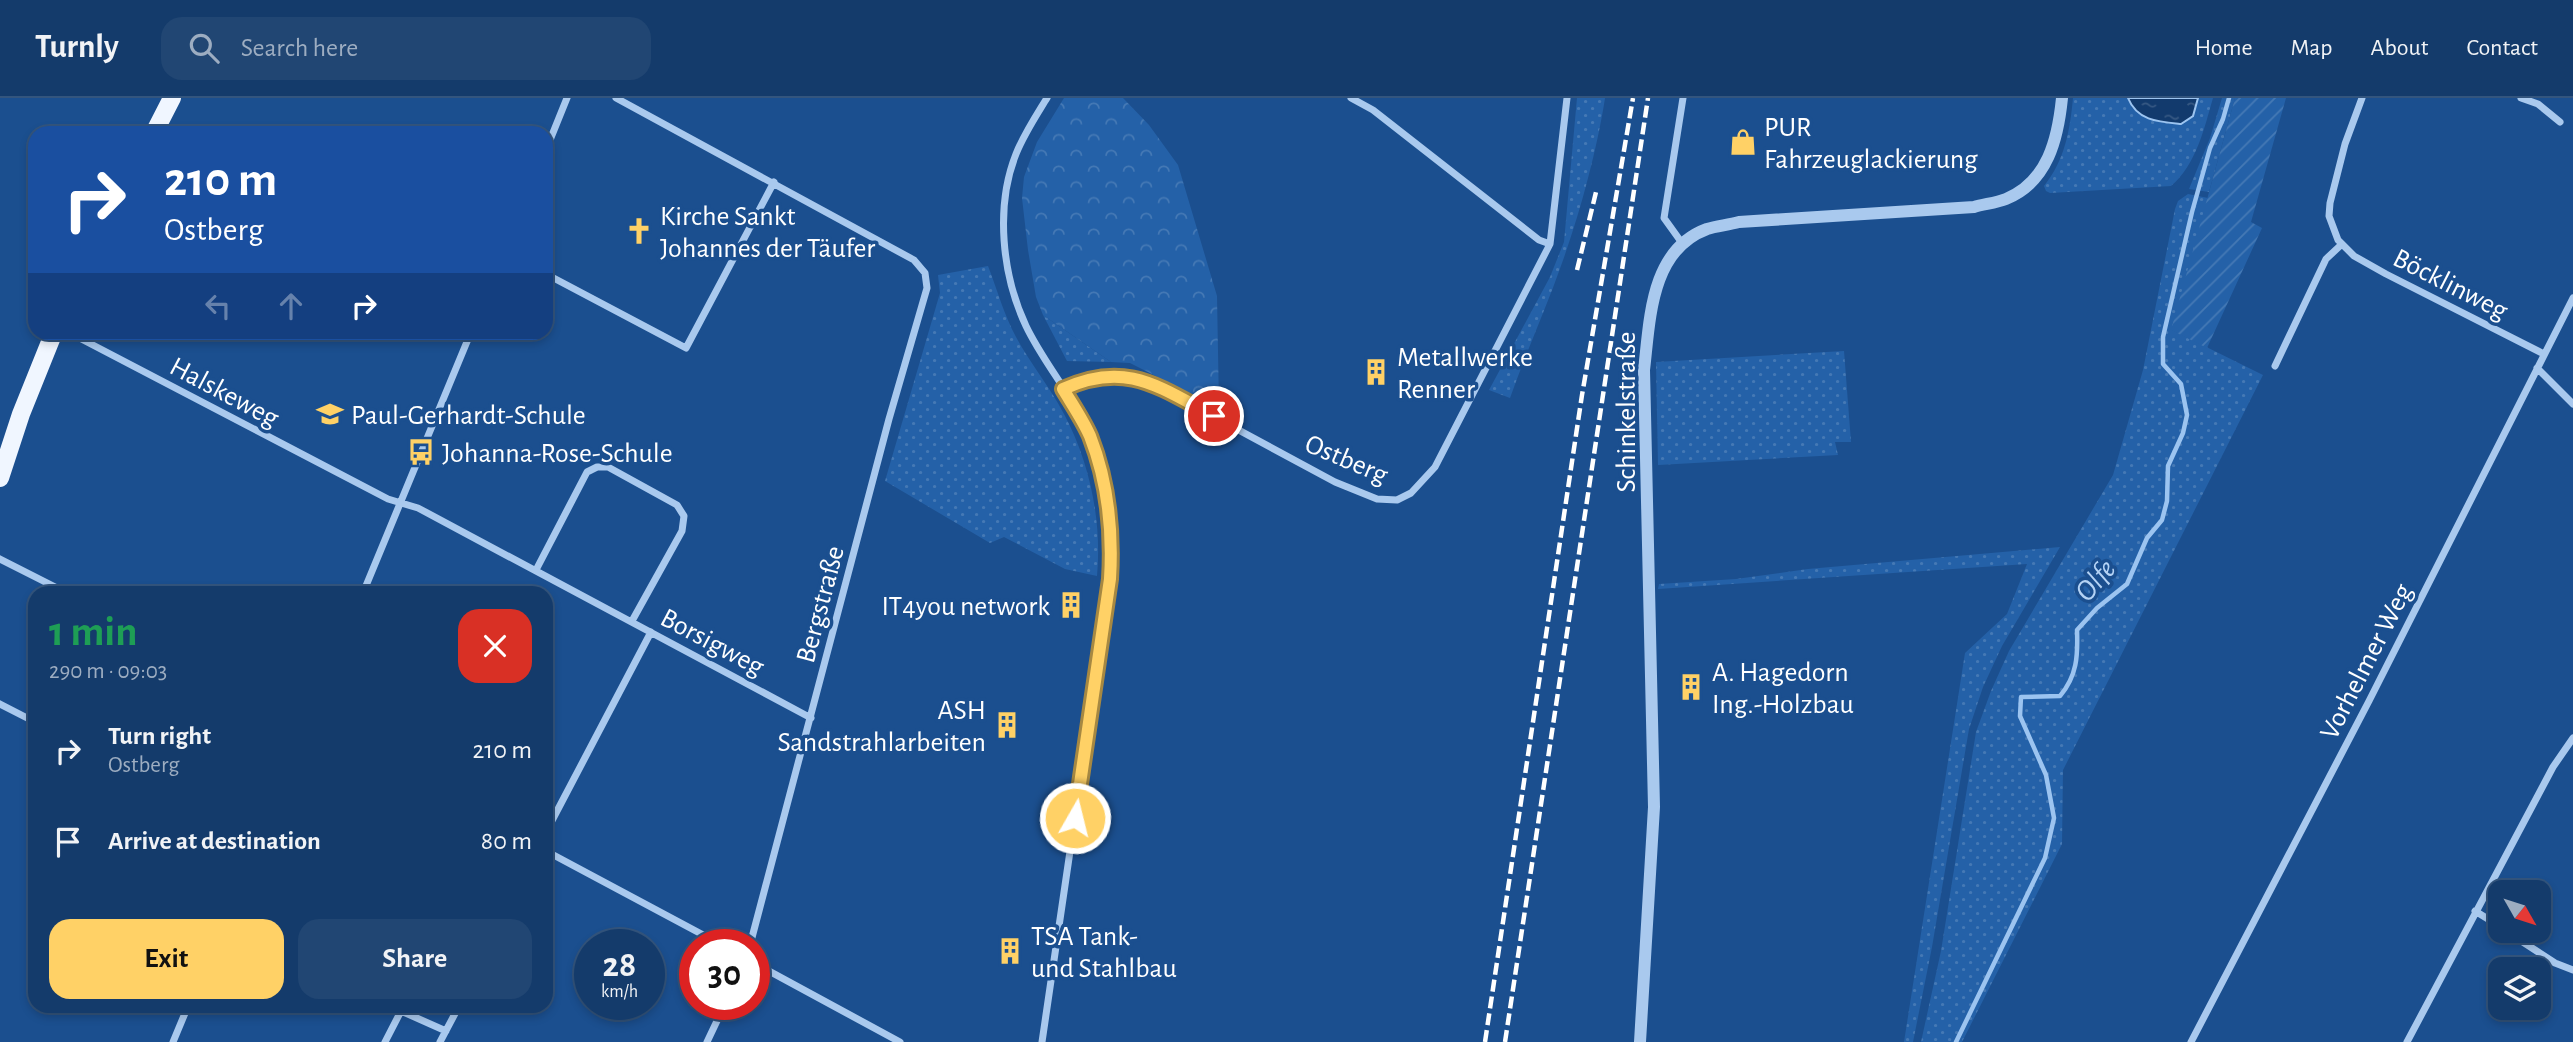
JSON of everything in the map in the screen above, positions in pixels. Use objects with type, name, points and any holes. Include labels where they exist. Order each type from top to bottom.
[{"type":"main road","points":[[158,126],[172,98]]},
{"type":"main road","points":[[0,478],[21,414],[51,340]]},
{"type":"street","points":[[553,133],[567,98]]},
{"type":"street","points":[[553,278],[686,348],[774,183],[616,98]]},
{"type":"street","points":[[1042,1042],[1107,603],[1112,547],[1105,485],[1089,434],[1026,326],[1007,261],[1005,219],[1010,173],[1024,136],[1047,98]]},
{"type":"street","points":[[1351,98],[1373,110],[1539,240],[1549,244]]},
{"type":"street","name":"Ostberg","points":[[1063,389],[1075,383],[1114,374],[1135,378],[1170,393],[1335,482],[1377,499],[1397,500],[1411,494],[1435,467],[1549,244],[1567,98]]},
{"type":"street","points":[[1683,98],[1664,218],[1682,243],[1705,230],[1739,222],[1974,206],[2006,199],[2024,190],[2038,177],[2049,159],[2060,120],[2062,98]]},
{"type":"street","points":[[2275,366],[2326,259],[2342,244],[2329,216],[2330,203],[2345,144],[2362,98]]},
{"type":"street","points":[[2521,98],[2538,104],[2560,122]]},
{"type":"street","name":"Bergstraße","points":[[754,929],[927,289],[925,273],[915,260],[774,183]]},
{"type":"street","name":"Schinkelstraße","points":[[1640,1042],[1654,807],[1644,370],[1650,316],[1657,287],[1665,265],[1682,243]]},
{"type":"street","name":"Böcklinweg","points":[[2342,244],[2354,256],[2386,274],[2544,354]]},
{"type":"street","name":"Vorhelmer Weg","points":[[2191,1042],[2369,701],[2573,298]]},
{"type":"street","name":"Halskeweg","points":[[83,340],[362,486],[400,503]]},
{"type":"street","points":[[366,586],[468,340]]},
{"type":"street","points":[[2537,368],[2573,404]]},
{"type":"street","name":"Borsigweg","points":[[536,570],[587,472],[597,467],[608,467],[677,505],[684,516],[682,531],[632,621]]},
{"type":"street","name":"Borsigweg","points":[[400,503],[418,508],[811,718]]},
{"type":"street","points":[[0,559],[53,586]]},
{"type":"street","points":[[553,819],[651,632]]},
{"type":"street","points":[[0,704],[28,718]]},
{"type":"street","points":[[2407,1042],[2553,767],[2573,738]]},
{"type":"street","points":[[553,855],[692,929]]},
{"type":"street","points":[[2475,911],[2488,919]]},
{"type":"street","points":[[2524,943],[2555,963],[2573,970]]},
{"type":"street","points":[[770,972],[900,1042]]},
{"type":"street","points":[[173,1042],[185,1013]]},
{"type":"street","points":[[385,1042],[400,1013]]},
{"type":"street","points":[[406,1013],[446,1031]]},
{"type":"street","points":[[440,1042],[455,1013]]},
{"type":"street","points":[[707,1042],[717,1020]]},
{"type":"green space","points":[[1064,98],[1123,98],[1149,125],[1178,165],[1217,296],[1219,408],[1130,363],[1111,362],[1043,315],[1036,297],[1028,250],[1022,198],[1024,177],[1037,142]]},
{"type":"green space","points":[[1577,98],[1605,98],[1597,139],[1569,244],[1510,398],[1489,390],[1550,277],[1564,242]]},
{"type":"green space","points":[[2073,98],[2128,98],[2132,108],[2193,116],[2198,98],[2213,98],[2193,157],[2171,186],[2050,193],[2044,186],[2062,155]]},
{"type":"green space","points":[[2222,98],[2235,98],[2209,192],[2189,189],[2210,138]]},
{"type":"green space","points":[[2235,98],[2286,98],[2251,222],[2262,228],[2207,348],[2171,330]]},
{"type":"green space","points":[[2188,194],[2208,198],[2172,330],[2263,375],[2063,770],[2062,844],[1962,1042],[1921,1042],[1941,951],[1976,732],[2009,651],[2113,475],[2143,370],[2175,209],[2178,201]]},
{"type":"green space","points":[[988,266],[1012,329],[1058,404],[1081,452],[1096,513],[1097,576],[1065,569],[1004,537],[990,543],[885,481],[940,293],[938,275]]},
{"type":"green space","points":[[1043,315],[1111,362],[1067,361]]},
{"type":"green space","points":[[1844,351],[1851,442],[1835,442],[1838,455],[1658,465],[1656,362]]},
{"type":"green space","points":[[2060,547],[2002,646],[1983,687],[1969,729],[1913,1042],[1904,1042],[1965,653],[2007,614],[2027,564],[1658,589],[1659,584]]},
{"type":"water","points":[[2128,98],[2198,98],[2193,116],[2181,124],[2143,116]]},
{"type":"waterway","name":"Olfe","points":[[1956,1042],[2045,858],[2054,818],[2046,775],[2020,716],[2021,697],[2060,696],[2070,681],[2075,665],[2077,630],[2097,608],[2127,584],[2147,538],[2162,520],[2167,501],[2168,466],[2183,433],[2187,415],[2181,384],[2163,364],[2163,337],[2192,212],[2210,148],[2229,98]]},
{"type":"railway","points":[[1485,1042],[1582,395],[1633,98]]},
{"type":"railway","points":[[1505,1042],[1648,98]]},
{"type":"railway","points":[[1577,270],[1597,188]]},
{"type":"place","name":"PUR Fahrzeuglackierung","points":[[1743,142]]},
{"type":"place","name":"Kirche Sankt Johannes der Täufer","points":[[639,231]]},
{"type":"place","name":"Metallwerke Renner","points":[[1376,372]]},
{"type":"place","name":"Paul-Gerhardt-Schule","points":[[330,414]]},
{"type":"place","name":"Johanna-Rose-Schule","points":[[421,452]]},
{"type":"place","name":"IT4you network","points":[[1071,605]]},
{"type":"place","name":"A. Hagedorn Ing.-Holzbau","points":[[1691,687]]},
{"type":"place","name":"ASH Sandstrahlarbeiten","points":[[1007,725]]},
{"type":"place","name":"TSA Tank- und Stahlbau","points":[[1010,951]]},
{"type":"route","points":[[1075,818],[1110,579],[1112,547],[1105,485],[1089,434],[1063,389],[1075,383],[1114,374],[1135,378],[1214,416]]}]
